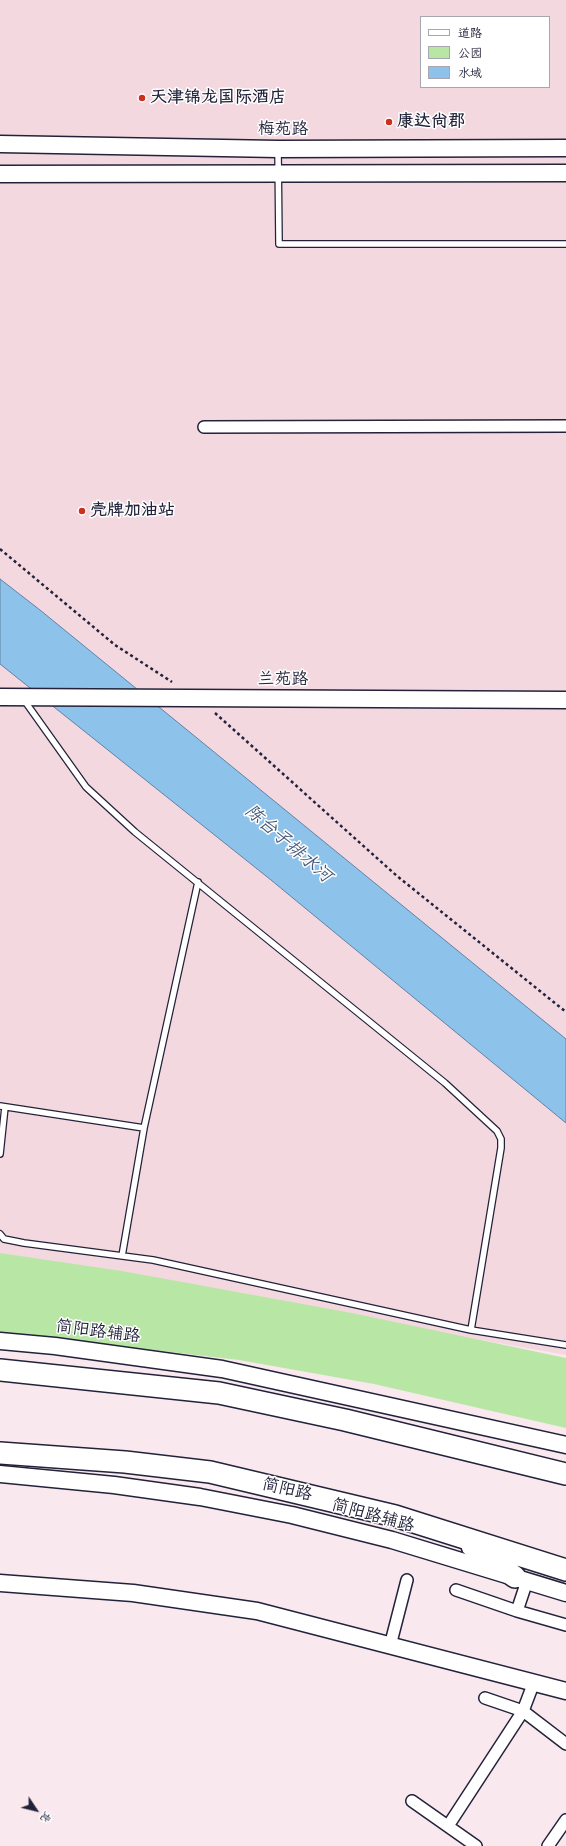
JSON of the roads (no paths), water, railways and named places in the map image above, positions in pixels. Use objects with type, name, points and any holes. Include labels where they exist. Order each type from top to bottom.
[{"type":"highway","points":[[0,1370],[219,1393],[346,1420],[566,1474]]},
{"type":"highway","name":"简阳路","points":[[0,1453],[125,1462],[210,1472],[395,1516],[566,1570]]},
{"type":"highway","points":[[457,1535],[521,1579]]},
{"type":"street","name":"梅苑路","points":[[2,144],[278,149],[566,148]]},
{"type":"street","points":[[1,174],[566,173]]},
{"type":"street","points":[[204,427],[566,426]]},
{"type":"street","name":"兰苑路","points":[[0,697],[32,702]]},
{"type":"street","name":"兰苑路","points":[[0,704],[32,702],[566,700]]},
{"type":"street","name":"兰苑路","points":[[202,702],[566,706]]},
{"type":"street","name":"简阳路辅路","points":[[0,1341],[71,1348],[222,1369],[566,1445]]},
{"type":"street","name":"简阳路辅路","points":[[0,1474],[114,1485],[200,1498],[292,1515],[392,1540],[566,1593]]},
{"type":"street","points":[[517,1611],[521,1579]]},
{"type":"street","points":[[390,1646],[407,1580]]},
{"type":"street","points":[[0,1583],[133,1593],[257,1611],[566,1691]]},
{"type":"street","points":[[456,1590],[517,1611],[566,1625]]},
{"type":"street","points":[[448,1826],[523,1711],[534,1682]]},
{"type":"street","points":[[485,1698],[523,1711],[566,1744]]},
{"type":"street","points":[[412,1800],[476,1846]]},
{"type":"street","points":[[548,1846],[566,1820]]},
{"type":"lane","points":[[278,149],[279,244],[566,244]]},
{"type":"lane","points":[[32,702],[86,787],[136,832],[445,1083],[497,1131],[501,1139],[501,1148],[472,1330]]},
{"type":"lane","points":[[122,1256],[144,1128],[198,882]]},
{"type":"lane","points":[[0,1154],[3,1107],[144,1128]]},
{"type":"lane","points":[[0,1234],[4,1239],[24,1243],[153,1260],[472,1330],[566,1345]]},
{"type":"water","name":"陈台子排水河","points":[[0,579],[566,1039],[566,1123],[271,880],[0,664]]},
{"type":"place","name":"天津锦龙国际酒店","points":[[142,98]]},
{"type":"place","name":"康达尚郡","points":[[389,122]]},
{"type":"place","name":"壳牌加油站","points":[[82,511]]}]
